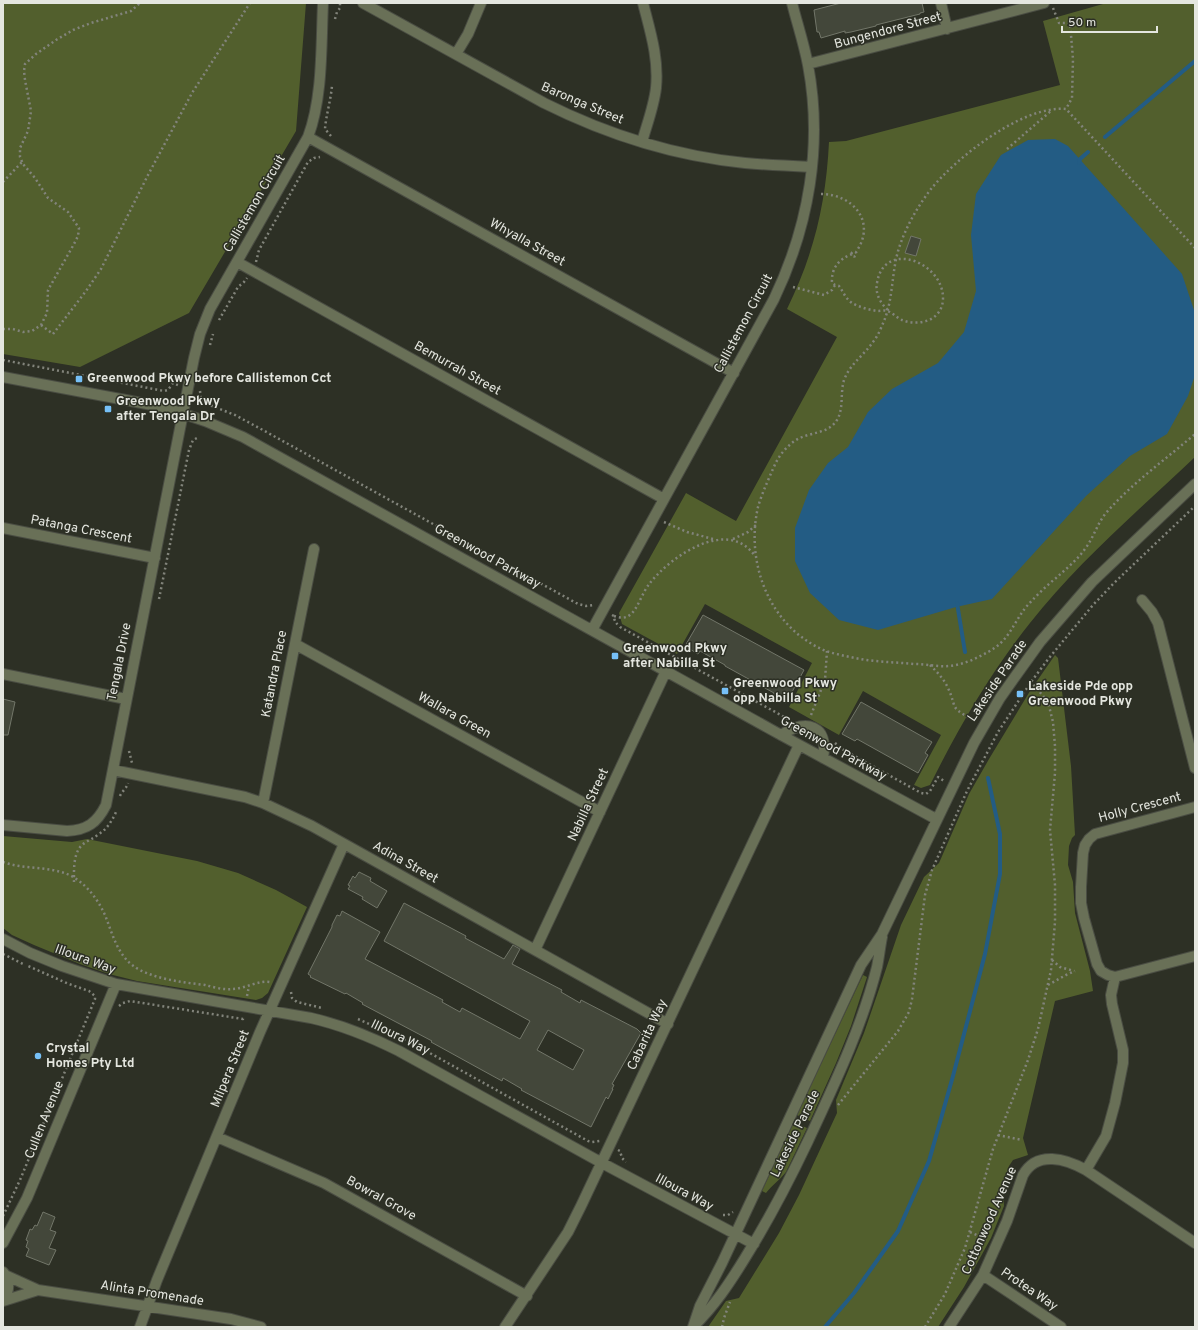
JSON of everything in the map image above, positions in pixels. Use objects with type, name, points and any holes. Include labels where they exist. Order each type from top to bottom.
[{"type":"street","name":"Callistemon Circuit","points":[[183,413],[200,334],[210,310],[308,137],[314,122],[318,102],[323,3]]},
{"type":"street","name":"Baronga Street","points":[[363,3],[556,109],[610,131],[642,142],[686,153],[724,160],[744,163],[812,167]]},
{"type":"street","points":[[456,54],[468,34],[481,3]]},
{"type":"street","points":[[642,142],[656,89],[654,44],[643,3]]},
{"type":"street","name":"Callistemon Circuit","points":[[592,630],[774,299],[793,256],[807,207],[812,167],[813,114],[808,64],[792,3]]},
{"type":"street","points":[[941,3],[948,29]]},
{"type":"street","name":"Bungendore Street","points":[[808,64],[1044,3]]},
{"type":"street","name":"Whyalla Street","points":[[308,137],[734,372]]},
{"type":"street","name":"Bemurrah Street","points":[[237,262],[664,499]]},
{"type":"street","name":"Greenwood Parkway","points":[[3,377],[163,407],[205,421],[243,437],[781,736],[936,819]]},
{"type":"street","name":"Tengala Drive","points":[[3,826],[67,831],[77,830],[94,822],[106,805],[183,413]]},
{"type":"street","name":"Lakeside Parade","points":[[692,1327],[700,1306],[722,1263],[861,965],[882,934],[936,819],[987,719],[1040,642],[1092,582],[1195,484]]},
{"type":"street","name":"Patanga Crescent","points":[[3,528],[155,558]]},
{"type":"street","name":"Katandra Place","points":[[263,803],[314,549]]},
{"type":"street","points":[[1142,600],[1152,612],[1158,623],[1195,768]]},
{"type":"street","name":"Wallara Green","points":[[295,644],[600,812]]},
{"type":"street","name":"Nabilla Street","points":[[535,950],[666,671]]},
{"type":"street","points":[[3,674],[126,698]]},
{"type":"street","points":[[781,736],[797,727],[808,726],[813,728],[822,736],[824,743],[823,758]]},
{"type":"street","name":"Cabarita Way","points":[[505,1327],[527,1296],[568,1232],[800,745]]},
{"type":"street","name":"Adina Street","points":[[113,770],[228,793],[263,803],[312,826],[668,1024]]},
{"type":"street","name":"Holly Crescent","points":[[1115,977],[1102,971],[1097,964],[1084,918],[1080,887],[1085,845],[1089,839],[1102,831],[1195,807]]},
{"type":"street","name":"Milpera Street","points":[[140,1327],[269,1010],[344,844]]},
{"type":"street","name":"Lakeside Parade","points":[[692,1327],[710,1310],[727,1287],[754,1244],[795,1167],[839,1074],[870,990],[877,966],[882,934]]},
{"type":"street","name":"Illoura Way","points":[[3,939],[30,953],[62,966],[116,984],[151,992],[323,1020],[372,1037],[602,1163],[754,1244]]},
{"type":"street","points":[[1086,1170],[1106,1136],[1123,1063],[1123,1050],[1111,995],[1115,977],[1195,956]]},
{"type":"street","name":"Cullen Avenue","points":[[3,1254],[4,1243],[37,1174],[116,984]]},
{"type":"street","name":"Bowral Grove","points":[[217,1137],[329,1186],[527,1296]]},
{"type":"street","name":"Cottonwood Avenue","points":[[949,1327],[983,1275],[1007,1221],[1027,1167],[1039,1160],[1048,1158],[1072,1164],[1086,1170],[1195,1243]]},
{"type":"street","points":[[3,1300],[8,1292],[8,1286],[4,1273]]},
{"type":"street","name":"Alinta Promenade","points":[[4,1273],[38,1290],[231,1319],[261,1327]]},
{"type":"street","name":"Protea Way","points":[[983,1275],[1061,1327]]},
{"type":"street","name":"Alinta Promenade","points":[[3,1300],[38,1290]]},
{"type":"path","points":[[3,329],[12,329],[23,332],[32,330],[41,325],[47,313],[48,290],[78,236],[79,228],[68,212],[48,198],[20,157],[20,148],[28,131],[31,111],[25,80],[25,64],[36,54],[73,30],[131,11],[140,3]]},
{"type":"path","points":[[41,325],[53,334],[101,269],[148,175],[192,93],[250,3]]},
{"type":"path","points":[[1052,3],[1059,23],[1070,24],[1073,59],[1072,98],[1066,109]]},
{"type":"path","points":[[1007,149],[1052,109]]},
{"type":"path","points":[[1195,248],[1066,109],[1052,109],[1022,118],[1005,127],[954,165],[932,188],[906,228],[895,260],[888,311],[880,331],[874,341],[847,373],[843,383],[841,409],[837,420],[830,428],[798,438],[780,455],[771,474],[760,501],[756,525],[754,542],[758,570],[769,599],[778,614],[803,638],[826,651],[859,659],[949,666],[961,664],[989,652],[999,645],[1007,637],[1027,606],[1041,591],[1068,568],[1086,548],[1100,520],[1109,509],[1141,478],[1195,434]]},
{"type":"path","points":[[256,262],[257,253],[308,162],[314,158],[320,158],[322,154]]},
{"type":"path","points":[[3,182],[22,162]]},
{"type":"path","points":[[821,194],[835,195],[850,202],[862,218],[865,231],[863,239],[856,252],[844,257],[837,263],[832,273],[832,283],[838,286],[851,302],[869,310],[888,311]]},
{"type":"path","points":[[911,259],[931,271],[940,285],[943,300],[938,313],[932,319],[925,322],[909,322],[888,311],[883,306],[876,289],[880,272],[884,266],[895,260],[911,259]]},
{"type":"path","points":[[218,323],[238,287],[247,278]]},
{"type":"path","points":[[793,287],[824,295],[832,290],[835,285]]},
{"type":"path","points":[[209,350],[214,332]]},
{"type":"path","points":[[3,360],[164,391],[168,390],[173,383],[177,385]]},
{"type":"path","points":[[202,384],[200,396],[201,399],[207,404],[262,429],[578,604],[586,606],[592,604],[596,606]]},
{"type":"path","points":[[158,606],[189,450],[193,440],[199,437]]},
{"type":"path","points":[[834,1111],[894,1036],[908,1012],[912,999],[925,895],[932,870],[967,792],[1002,726],[1031,682],[1064,638],[1114,583],[1195,506]]},
{"type":"path","points":[[664,522],[687,532],[714,540]]},
{"type":"path","points":[[610,613],[618,618],[624,618],[631,615],[649,584],[673,559],[702,544],[714,540],[732,539],[748,532],[756,525]]},
{"type":"path","points":[[732,539],[747,547],[757,558]]},
{"type":"path","points":[[614,616],[616,624],[783,717],[793,718]]},
{"type":"path","points":[[816,717],[810,715],[825,680],[826,651]]},
{"type":"path","points":[[930,665],[944,681],[955,708],[970,718]]},
{"type":"path","points":[[925,1327],[945,1294],[954,1275],[970,1232],[985,1174],[998,1134],[1032,1046],[1048,985],[1052,960],[1055,922],[1050,816],[1055,773],[1055,746],[1051,712],[1047,702],[1031,682]]},
{"type":"path","points":[[834,742],[842,749],[921,793],[926,794],[930,791],[938,777],[942,780]]},
{"type":"path","points":[[129,749],[132,765]]},
{"type":"path","points":[[3,862],[26,867],[54,870],[79,880],[98,902],[117,948],[127,960],[138,969],[162,979],[225,989],[249,986],[265,981],[273,983]]},
{"type":"path","points":[[3,954],[54,978],[90,991],[95,996],[95,999],[20,1180],[3,1216]]},
{"type":"path","points":[[1048,985],[1075,971],[1060,967],[1052,960]]},
{"type":"path","points":[[246,999],[249,986]]},
{"type":"path","points":[[116,1005],[119,1006],[123,1002],[130,1002],[243,1019],[244,1014]]},
{"type":"path","points":[[998,1134],[1022,1140]]},
{"type":"path","points":[[620,1151],[622,1158],[631,1164]]},
{"type":"path","points":[[720,1214],[728,1215],[734,1210]]},
{"type":"path","points":[[970,1232],[990,1240]]},
{"type":"path","points":[[722,1327],[732,1299]]},
{"type":"green space","points":[[3,3],[306,3],[296,131],[189,313],[80,367],[3,354]]},
{"type":"green space","points":[[1103,3],[1195,3],[1195,457],[1068,579],[1030,623],[988,681],[952,742],[930,785],[921,788],[914,785],[941,735],[863,691],[839,735],[789,707],[812,663],[705,604],[677,654],[622,624],[619,613],[686,493],[736,521],[837,337],[787,309],[805,268],[817,228],[825,186],[829,142],[846,141],[1060,85],[1043,21]]},
{"type":"green space","points":[[1055,655],[1058,658],[1071,766],[1075,835],[1069,846],[1068,865],[1073,882],[1075,913],[1090,971],[1093,991],[1055,1001],[1023,1138],[1028,1155],[1013,1160],[1009,1166],[1003,1189],[1004,1206],[991,1238],[964,1287],[938,1327],[708,1327],[726,1301],[739,1298],[779,1233],[799,1195],[837,1113],[836,1100],[864,1033],[901,925],[924,877],[939,863],[969,794],[1030,691]]},
{"type":"green space","points":[[3,836],[72,842],[87,839],[197,861],[238,873],[276,890],[307,907],[268,993],[262,998],[256,1000],[137,981],[109,974],[80,964],[12,935],[3,928]]},
{"type":"green space","points":[[863,975],[867,977],[851,1026],[810,1121],[797,1115]]},
{"type":"green space","points":[[794,1122],[807,1128],[786,1172],[766,1193],[762,1191]]},
{"type":"water","points":[[1055,139],[1068,146],[1182,274],[1195,313],[1195,375],[1188,396],[1167,434],[1130,456],[1086,496],[992,599],[956,607],[878,630],[839,620],[810,593],[795,561],[795,528],[809,490],[828,463],[848,447],[868,412],[892,389],[938,363],[964,332],[976,291],[971,235],[976,194],[1001,155],[1028,140]]},
{"type":"building","points":[[841,3],[922,3],[924,12],[876,26],[845,33],[845,31],[821,38],[819,32],[817,32],[814,10]]},
{"type":"building","points":[[911,236],[921,239],[916,256],[905,253]]},
{"type":"building","points":[[703,615],[804,670],[786,703],[773,695],[774,693],[725,665],[700,651],[698,654],[685,646]]},
{"type":"building","points":[[3,699],[15,702],[8,735],[3,735]]},
{"type":"building","points":[[861,702],[932,742],[925,753],[928,755],[918,773],[857,739],[855,741],[842,734]]},
{"type":"building","points":[[359,872],[371,878],[370,881],[387,891],[377,908],[362,899],[363,897],[348,889],[350,886],[348,885],[353,876],[355,878]]},
{"type":"building","points":[[404,903],[466,936],[465,938],[504,959],[513,945],[520,949],[512,964],[562,990],[561,992],[580,1003],[581,1000],[637,1029],[641,1033],[612,1084],[614,1085],[613,1089],[608,1099],[606,1097],[591,1127],[521,1090],[522,1089],[503,1078],[502,1081],[431,1042],[432,1041],[362,1004],[363,1003],[346,993],[345,994],[310,977],[311,976],[308,974],[337,915],[340,916],[342,911],[380,932],[365,959],[443,1000],[442,1002],[460,1012],[462,1008],[520,1039],[530,1021],[384,941]],"holes":[[[548,1030],[584,1050],[573,1070],[537,1050]]]},
{"type":"building","points":[[43,1212],[55,1217],[50,1230],[56,1232],[49,1248],[56,1250],[49,1265],[26,1256],[29,1249],[26,1247],[28,1241],[26,1240],[30,1229],[32,1230],[35,1225],[37,1226]]},
{"type":"waterway","points":[[1105,137],[1195,61]]},
{"type":"waterway","points":[[1079,163],[1080,159],[1088,152]]},
{"type":"waterway","points":[[957,603],[965,652]]},
{"type":"waterway","points":[[825,1327],[854,1293],[898,1231],[929,1161],[985,954],[1000,874],[1000,834],[988,778]]},
{"type":"place","name":"Greenwood Pkwy before Callistemon Cct","points":[[79,379]]},
{"type":"place","name":"Greenwood Pkwy after Tengala Dr","points":[[108,409]]},
{"type":"place","name":"Greenwood Pkwy after Nabilla St","points":[[615,656]]},
{"type":"place","name":"Greenwood Pkwy opp Nabilla St","points":[[725,691]]},
{"type":"place","name":"Lakeside Pde opp Greenwood Pkwy","points":[[1020,694]]},
{"type":"place","name":"Crystal Homes Pty Ltd","points":[[38,1056]]}]
